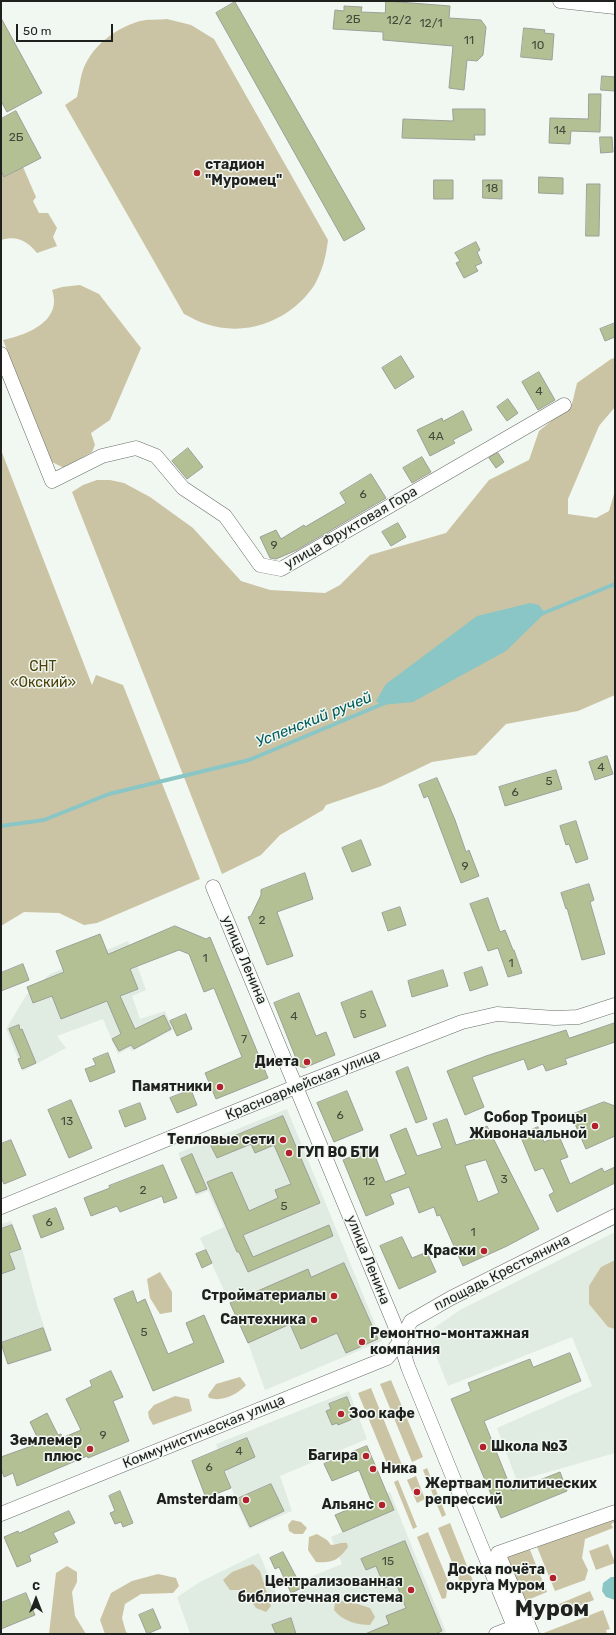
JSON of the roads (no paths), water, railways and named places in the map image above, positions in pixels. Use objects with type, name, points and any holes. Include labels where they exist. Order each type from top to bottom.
[{"type":"street","points":[[560,1],[615,7]]},
{"type":"street","name":"улица Фруктовая Гора","points":[[1,354],[52,481],[102,456],[136,448],[156,456],[183,488],[225,516],[260,565],[281,569],[564,405]]},
{"type":"street","name":"улица Ленина","points":[[213,887],[394,1323],[408,1367],[516,1630]]},
{"type":"street","name":"Красноармейская улица","points":[[1,1207],[296,1087],[462,1022],[497,1014],[555,1018],[578,1017],[615,1005]]},
{"type":"street","name":"площадь Крестьянина","points":[[400,1342],[411,1322],[451,1298],[615,1216]]},
{"type":"street","name":"Коммунистическая улица","points":[[1,1514],[387,1358],[400,1342]]},
{"type":"street","points":[[532,1634],[498,1553],[615,1512]]},
{"type":"street","points":[[496,1634],[516,1630]]},
{"type":"water","points":[[530,603],[539,605],[545,613],[506,651],[413,702],[381,705],[376,701],[386,684],[477,616]]},
{"type":"water","points":[[611,1577],[615,1577],[615,1600],[606,1597],[602,1591],[603,1583]]},
{"type":"waterway","name":"Успенский ручей","points":[[541,614],[615,584]]},
{"type":"waterway","name":"Успенский ручей","points":[[1,826],[44,820],[109,794],[249,760],[385,703]]},
{"type":"place","name":"стадион \"Муромец\"","points":[[197,173]]},
{"type":"place","name":"Диета","points":[[307,1062]]},
{"type":"place","name":"Памятники","points":[[220,1087]]},
{"type":"place","name":"Собор Троицы Живоначальной","points":[[595,1126]]},
{"type":"place","name":"Тепловые сети","points":[[283,1140]]},
{"type":"place","name":"ГУП ВО БТИ","points":[[289,1153]]},
{"type":"place","name":"Краски","points":[[484,1251]]},
{"type":"place","name":"Стройматериалы","points":[[334,1296]]},
{"type":"place","name":"Сантехника","points":[[314,1320]]},
{"type":"place","name":"Ремонтно-монтажная компания","points":[[362,1342]]},
{"type":"place","name":"Зоо кафе","points":[[341,1414]]},
{"type":"place","name":"Школа №3","points":[[483,1447]]},
{"type":"place","name":"Землемер плюс","points":[[90,1449]]},
{"type":"place","name":"Багира","points":[[366,1456]]},
{"type":"place","name":"Ника","points":[[373,1469]]},
{"type":"place","name":"Жертвам политических репрессий","points":[[417,1492]]},
{"type":"place","name":"Amsterdam","points":[[246,1500]]},
{"type":"place","name":"Альянс","points":[[382,1505]]},
{"type":"place","name":"Доска почёта округа Муром","points":[[553,1578]]},
{"type":"place","name":"Централизованная библиотечная система","points":[[411,1590]]},
{"type":"district","name":"Муром","points":[[552,1610]]},
{"type":"park label","name":"СНТ «Окский»","points":[[43,676]]}]
